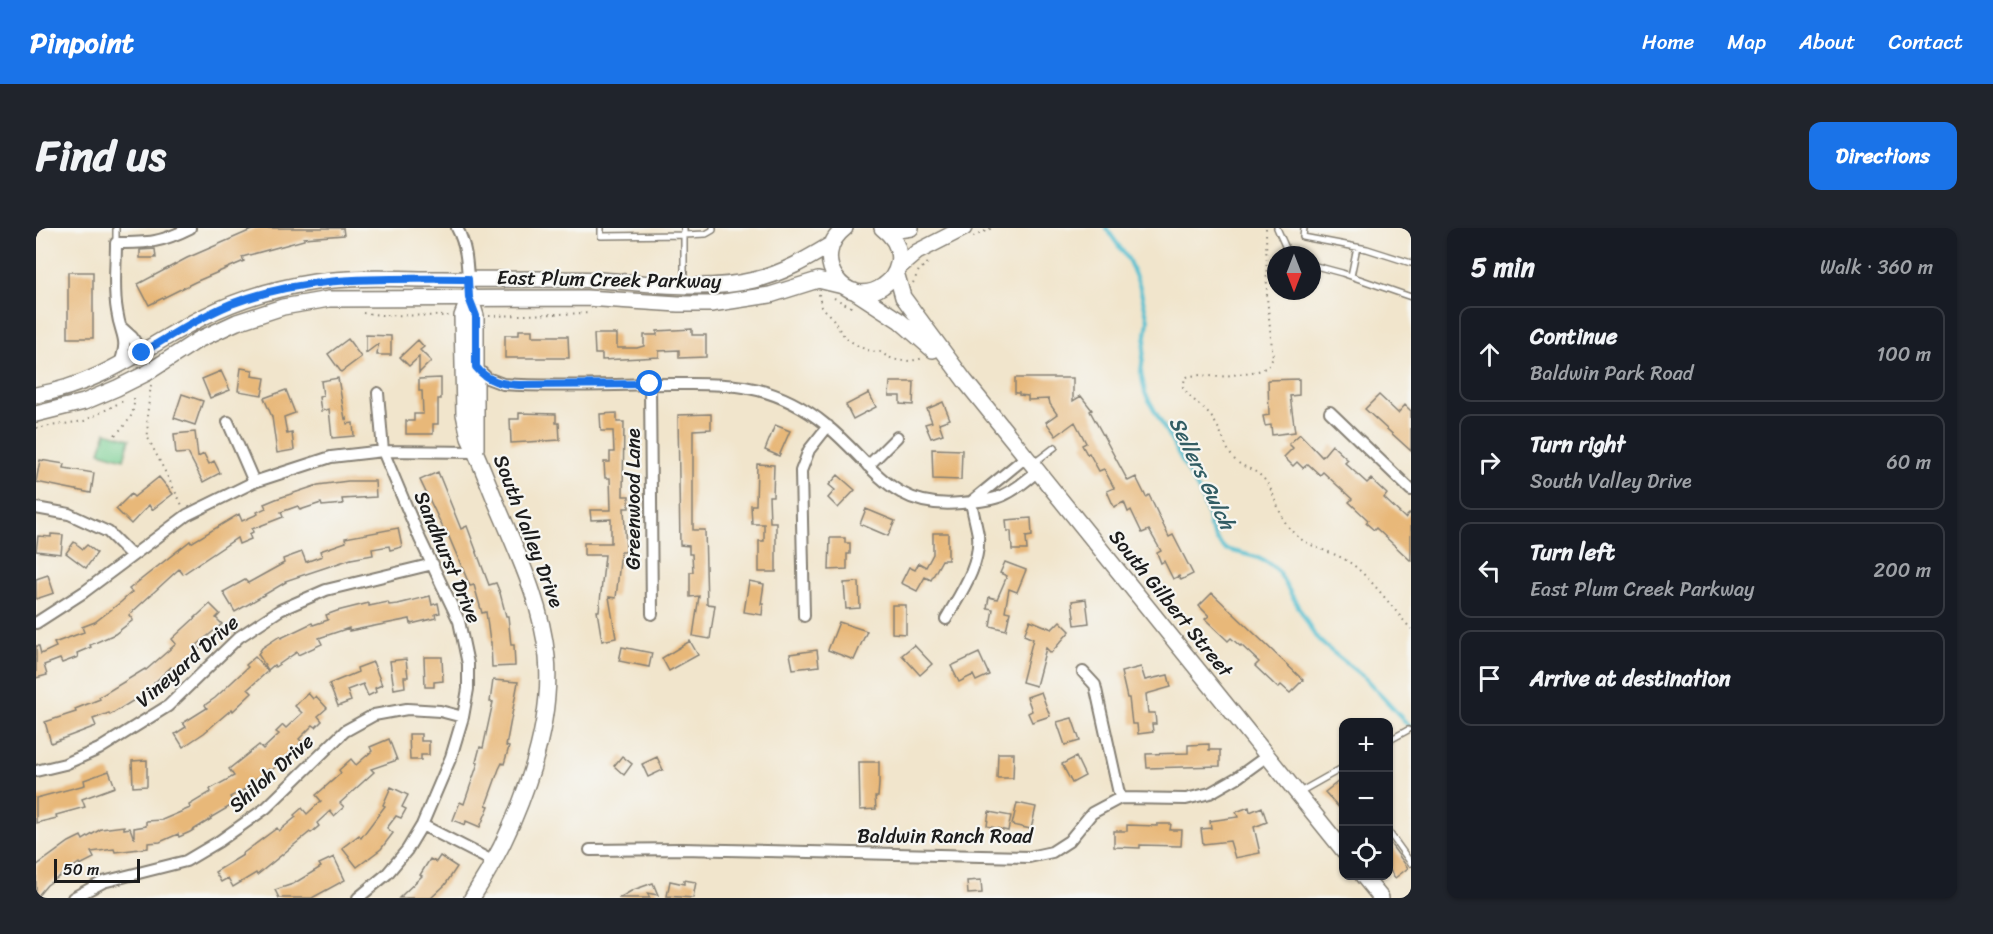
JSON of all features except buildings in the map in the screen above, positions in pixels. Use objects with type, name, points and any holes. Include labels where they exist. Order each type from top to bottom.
[{"type":"main road","points":[[845,228],[831,238],[830,267],[835,277],[848,288],[866,292],[878,290],[889,282],[896,271],[917,252],[966,234]]},
{"type":"main road","points":[[883,228],[898,230],[911,228]]},
{"type":"main road","name":"South Gilbert Street","points":[[883,228],[897,247],[899,260],[896,271],[903,297],[965,381],[1339,845]]},
{"type":"main road","name":"East Plum Creek Parkway","points":[[36,396],[89,380],[119,367],[203,317],[230,304],[290,286],[350,279],[575,279],[684,285],[732,285],[755,280],[791,267],[831,238]]},
{"type":"main road","name":"South Valley Drive","points":[[468,279],[469,298],[476,316],[478,436],[476,452]]},
{"type":"main road","name":"East Plum Creek Parkway","points":[[36,414],[129,390],[147,373],[198,340],[237,321],[283,307],[329,299],[586,298],[711,304],[770,295],[818,280],[848,288]]},
{"type":"main road","points":[[586,298],[608,290],[671,293],[684,285]]},
{"type":"main road","name":"South Gilbert Street","points":[[848,288],[907,327],[965,381]]},
{"type":"main road","name":"South Valley Drive","points":[[469,298],[462,316],[464,414],[469,438],[533,592],[542,622],[547,659],[546,708],[537,750],[520,806],[494,862],[472,898]]},
{"type":"main road","points":[[129,390],[142,353]]},
{"type":"main road","points":[[1366,880],[1381,898]]},
{"type":"street","points":[[119,367],[125,350],[117,311],[116,243],[148,243],[168,240],[190,228]]},
{"type":"street","points":[[457,228],[467,255],[468,279]]},
{"type":"street","points":[[122,328],[132,337],[142,353]]},
{"type":"street","points":[[476,367],[493,381],[519,385],[721,384],[764,391],[797,406],[828,426],[890,486],[906,497],[927,503],[946,505],[983,502],[1005,496],[1033,464]]},
{"type":"street","name":"Greenwood Lane","points":[[650,384],[652,614]]},
{"type":"street","name":"Sandhurst Drive","points":[[358,898],[387,874],[407,850],[422,825],[451,757],[463,717],[468,688],[468,664],[459,621],[383,451],[378,393]]},
{"type":"street","points":[[1330,412],[1411,490]]},
{"type":"street","points":[[228,422],[254,482]]},
{"type":"street","points":[[804,616],[801,471],[809,450],[828,426]]},
{"type":"street","points":[[868,466],[897,437]]},
{"type":"street","points":[[36,623],[84,592],[187,515],[254,482],[331,457],[383,451],[476,452]]},
{"type":"street","points":[[971,502],[1033,464]]},
{"type":"street","points":[[946,619],[975,564],[978,537],[971,502]]},
{"type":"street","points":[[36,508],[69,514],[108,532],[131,555]]},
{"type":"street","name":"Vineyard Drive","points":[[36,771],[65,764],[99,748],[168,705],[239,637],[279,610],[326,590],[433,564]]},
{"type":"street","points":[[1083,672],[1095,685],[1120,798]]},
{"type":"street","name":"Shiloh Drive","points":[[73,898],[103,882],[186,861],[218,842],[266,808],[345,731],[374,716],[407,709],[440,711],[463,717]]},
{"type":"street","name":"Baldwin Ranch Road","points":[[590,850],[682,849],[1029,856],[1052,852],[1069,842],[1092,813],[1120,798],[1186,799],[1210,793],[1238,777],[1267,756]]},
{"type":"street","points":[[422,825],[494,862]]},
{"type":"lane","points":[[116,228],[116,243]]},
{"type":"lane","points":[[601,228],[601,236],[684,231],[706,234],[713,228]]},
{"type":"lane","points":[[1278,228],[1285,246]]},
{"type":"lane","points":[[1304,228],[1303,237],[1357,247],[1411,263]]},
{"type":"lane","points":[[684,231],[684,285]]},
{"type":"lane","points":[[1351,276],[1357,247]]},
{"type":"lane","points":[[1321,268],[1411,297]]},
{"type":"lane","points":[[1033,464],[1055,447]]},
{"type":"lane","points":[[1393,739],[1408,730]]},
{"type":"lane","points":[[1297,793],[1339,769]]},
{"type":"lane","points":[[1393,837],[1411,862]]},
{"type":"path","points":[[966,234],[992,228]]},
{"type":"path","points":[[1266,228],[1267,297],[1272,363],[1264,369],[1228,377],[1189,376],[1185,378],[1183,387],[1217,424],[1227,450],[1237,462],[1261,476],[1267,483],[1281,519],[1296,536],[1318,549],[1348,561],[1411,629]]},
{"type":"path","points":[[913,285],[919,270],[934,257]]},
{"type":"path","points":[[825,295],[819,294],[821,307],[835,320],[840,331],[860,348],[872,353],[880,352],[898,361],[924,358]]},
{"type":"path","points":[[831,297],[856,309]]},
{"type":"path","points":[[360,312],[381,315],[462,316]]},
{"type":"path","points":[[151,385],[147,416],[148,438],[187,515]]},
{"type":"path","points":[[115,435],[128,423],[132,415],[129,390]]},
{"type":"green space","points":[[106,432],[130,439],[124,459],[100,452]]},
{"type":"waterway","name":"Sellers Gulch","points":[[1106,228],[1128,259],[1139,284],[1148,320],[1141,372],[1145,393],[1200,493],[1210,527],[1217,540],[1225,549],[1256,557],[1278,571],[1315,636],[1366,679],[1411,728]]},
{"type":"route","points":[[142,353],[179,330],[230,304],[290,286],[350,279],[468,279],[469,298],[476,316],[476,367],[487,378],[503,384],[519,385],[650,384]]}]
